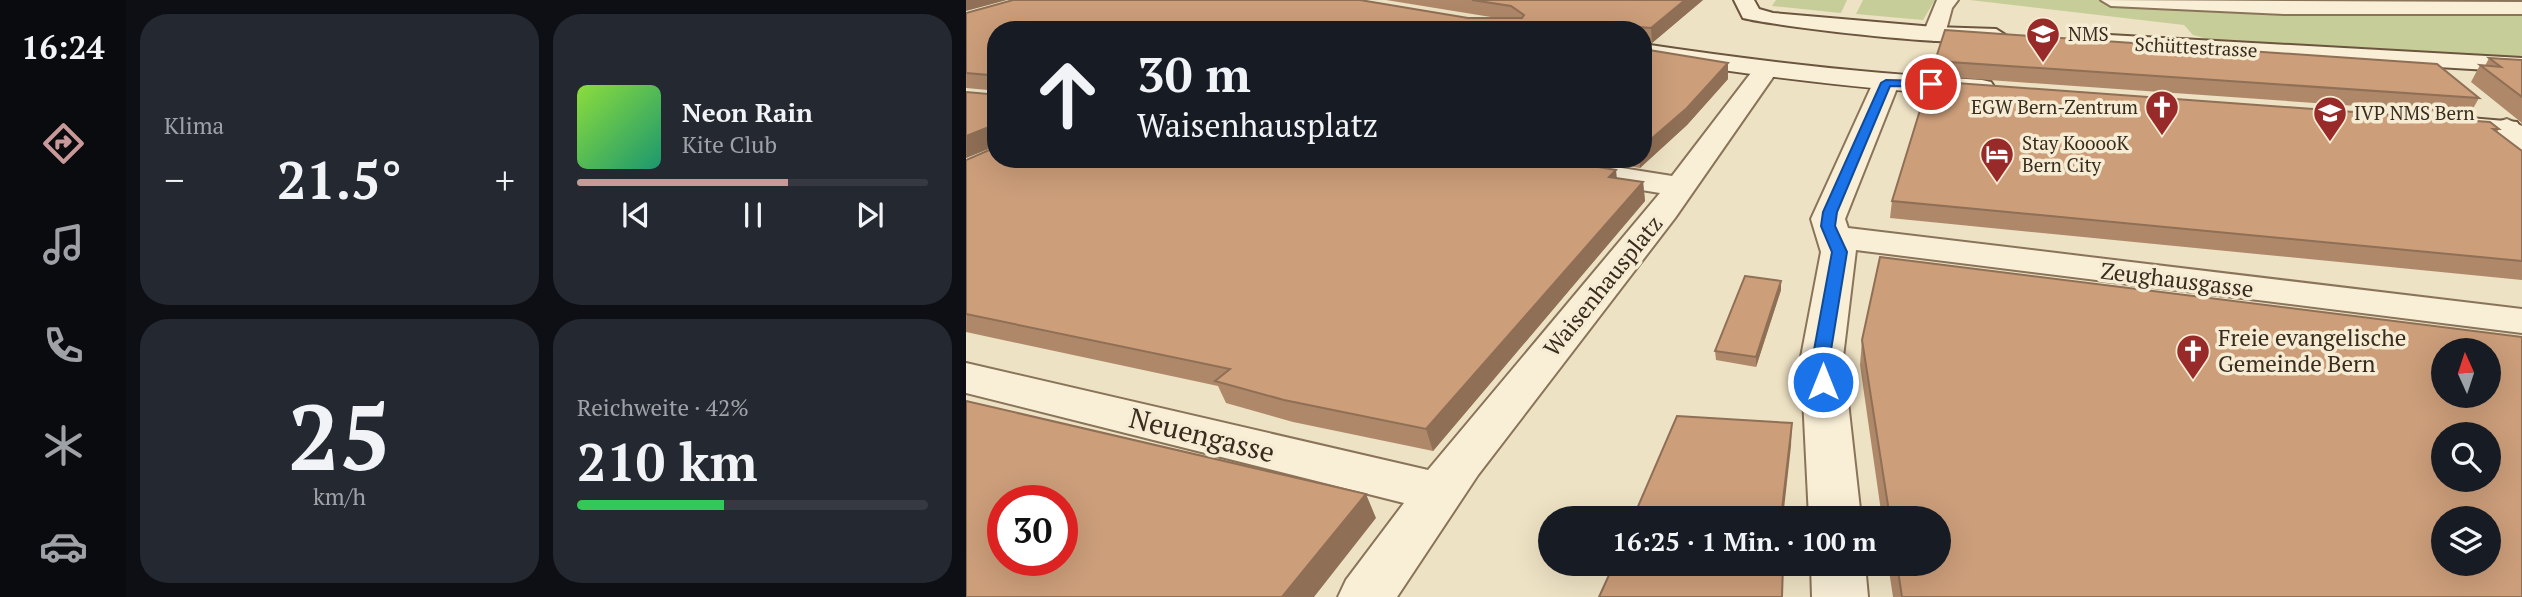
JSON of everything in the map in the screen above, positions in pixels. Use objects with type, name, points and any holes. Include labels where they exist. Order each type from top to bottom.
[{"type":"street","points":[[1744,0],[1748,11],[1758,17],[1934,34],[2013,37]]},
{"type":"street","points":[[1934,34],[1942,7],[1948,0]]},
{"type":"street","points":[[2111,0],[2284,8],[2522,8]]},
{"type":"street","name":"Schüttestrasse","points":[[2068,40],[2522,65]]},
{"type":"street","points":[[1652,52],[1766,70],[1886,83],[2014,90]]},
{"type":"street","points":[[2427,60],[2514,135]]},
{"type":"street","name":"Waisenhausplatz","points":[[1366,597],[1439,492],[1681,187],[1766,70]]},
{"type":"street","points":[[1834,506],[1822,357],[1839,252],[1828,226],[1830,212],[1886,83]]},
{"type":"street","points":[[2415,121],[2514,135]]},
{"type":"street","points":[[1562,168],[1681,187]]},
{"type":"street","name":"Zeughausgasse","points":[[1833,237],[2522,321]]},
{"type":"street","name":"Neuengasse","points":[[966,377],[1439,492]]},
{"type":"street","points":[[1839,576],[1840,597]]},
{"type":"green space","points":[[1776,0],[1847,0],[1841,13],[1772,6]]},
{"type":"green space","points":[[1863,0],[1935,0],[1923,20],[1856,14]]},
{"type":"green space","points":[[1970,0],[2522,0],[2522,58],[2217,42],[2193,35],[2184,25]]},
{"type":"building","points":[[1013,0],[1360,0],[1468,18],[1522,18],[1524,15],[1511,6],[1472,0],[1685,0],[1652,27],[1652,21],[987,21],[987,75],[966,73],[966,13]]},
{"type":"building","points":[[1945,30],[2437,64],[2479,98],[1935,61]]},
{"type":"building","points":[[1652,50],[1728,63],[1687,108],[1652,138]]},
{"type":"building","points":[[2489,58],[2522,60],[2522,97],[2480,65],[2501,67]]},
{"type":"building","points":[[1929,81],[2490,122],[2499,129],[2493,129],[2522,151],[2522,261],[1892,201]]},
{"type":"building","points":[[966,92],[987,94],[987,133],[986,128],[966,136]]},
{"type":"building","points":[[987,151],[987,168],[1604,168],[1616,170],[1609,177],[1643,182],[1426,429],[1284,400],[1215,381],[1230,369],[966,314],[966,160]]},
{"type":"building","points":[[1880,257],[2522,337],[2522,597],[1902,597],[1899,576],[1951,576],[1951,506],[1888,506],[1862,340]]},
{"type":"building","points":[[1745,276],[1781,281],[1756,357],[1715,351]]},
{"type":"building","points":[[966,401],[1366,494],[1282,597],[966,597]]},
{"type":"building","points":[[1677,416],[1792,423],[1782,506],[1638,506]]},
{"type":"building","points":[[1609,576],[1783,576],[1782,597],[1599,597]]},
{"type":"place","name":"NMS","points":[[2043,64]]},
{"type":"place","name":"EGW Bern-Zentrum","points":[[2162,137]]},
{"type":"place","name":"IVP NMS Bern","points":[[2330,143]]},
{"type":"place","name":"Stay KooooK Bern City","points":[[1997,184]]},
{"type":"place","name":"Freie evangelische Gemeinde Bern","points":[[2193,381]]},
{"type":"route","points":[[1823,382],[1822,357],[1832,279],[1839,252],[1828,226],[1830,212],[1886,83],[1931,84]]}]
